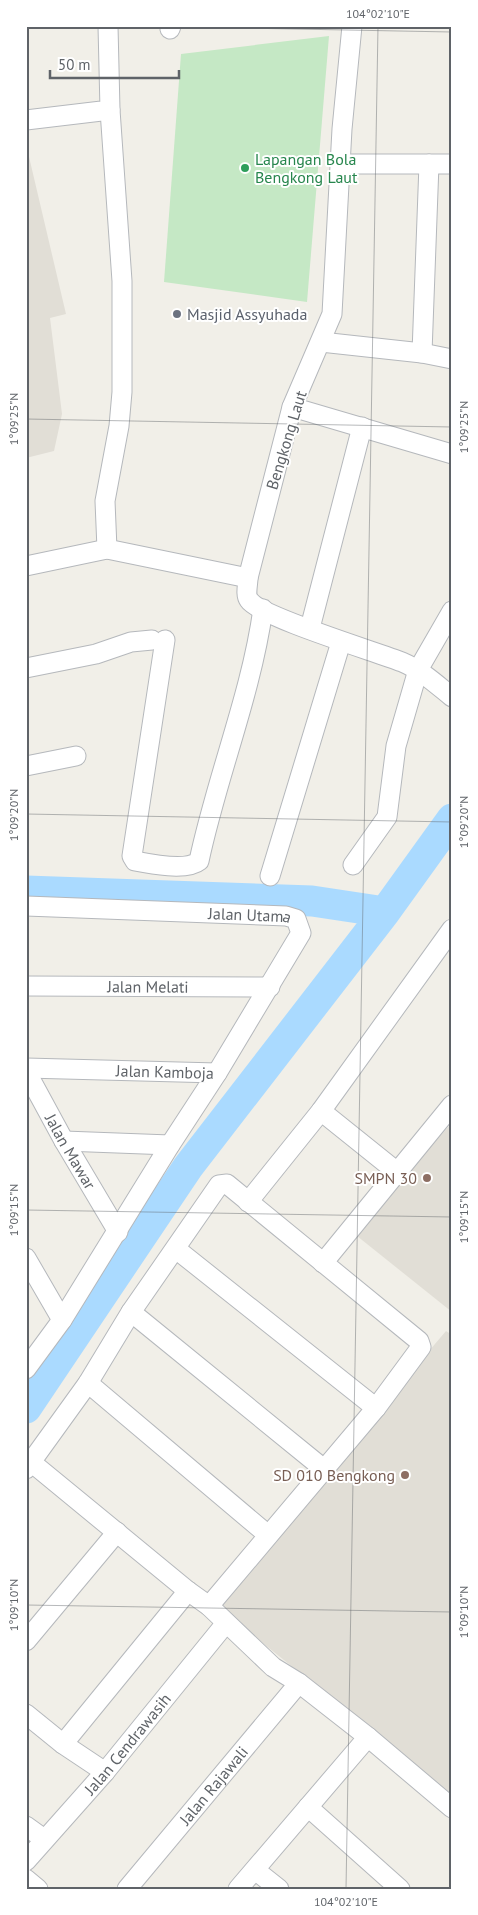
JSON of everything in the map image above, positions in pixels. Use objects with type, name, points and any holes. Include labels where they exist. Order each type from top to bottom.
[{"type":"street","points":[[107,549],[105,501],[119,426],[122,392],[122,281],[110,110],[108,26]]},
{"type":"street","name":"Bengkong Laut","points":[[352,26],[340,164],[332,314],[292,406],[248,578],[248,600],[263,609],[341,642],[402,662],[418,670],[451,696]]},
{"type":"street","points":[[26,120],[110,110]]},
{"type":"street","points":[[340,164],[452,164]]},
{"type":"street","points":[[422,353],[429,164]]},
{"type":"street","points":[[321,342],[422,353],[452,359]]},
{"type":"street","points":[[292,406],[452,454]]},
{"type":"street","points":[[310,628],[362,427]]},
{"type":"street","points":[[26,566],[107,549],[248,578]]},
{"type":"street","points":[[26,668],[96,654],[131,642],[159,640],[132,856],[135,861],[147,864],[187,866],[199,861],[207,824],[257,649],[263,609]]},
{"type":"street","points":[[353,865],[387,817],[396,746],[418,670],[452,611]]},
{"type":"street","points":[[270,876],[341,642]]},
{"type":"street","points":[[26,766],[76,756]]},
{"type":"street","name":"Jalan Utama","points":[[26,906],[286,916],[296,920],[300,933],[270,987],[217,1073]]},
{"type":"street","points":[[248,1202],[322,1111],[448,941]]},
{"type":"street","name":"Jalan Melati","points":[[26,986],[270,987]]},
{"type":"street","name":"Jalan Kamboja","points":[[26,1069],[217,1073]]},
{"type":"street","name":"Jalan Mawar","points":[[26,1069],[64,1141],[118,1232]]},
{"type":"street","name":"Jalan Kamboja","points":[[26,1368],[62,1320],[170,1145],[217,1073]]},
{"type":"street","points":[[323,1263],[452,1105]]},
{"type":"street","points":[[322,1111],[397,1172]]},
{"type":"street","points":[[64,1141],[170,1145]]},
{"type":"street","points":[[209,1606],[376,1408],[420,1350],[421,1343],[226,1184],[219,1185],[131,1312],[88,1383],[28,1466],[117,1532],[188,1592],[209,1606],[273,1667],[299,1683],[368,1737],[452,1808]]},
{"type":"street","points":[[176,1249],[376,1408]]},
{"type":"street","points":[[26,1258],[62,1320]]},
{"type":"street","points":[[131,1312],[325,1470]]},
{"type":"street","points":[[88,1383],[268,1535]]},
{"type":"street","points":[[26,1641],[117,1532]]},
{"type":"street","points":[[63,1744],[188,1592]]},
{"type":"street","name":"Jalan Cendrawasih","points":[[26,1861],[105,1772],[226,1624]]},
{"type":"street","name":"Jalan Rajawali","points":[[127,1889],[299,1683]]},
{"type":"street","points":[[26,1714],[63,1744],[105,1772]]},
{"type":"street","points":[[238,1889],[368,1737]]},
{"type":"street","points":[[308,1807],[400,1889]]},
{"type":"street","points":[[26,1826],[44,1839]]},
{"type":"street","points":[[255,1870],[279,1889]]},
{"type":"street","points":[[26,1879],[38,1889]]},
{"type":"shaded area","points":[[26,144],[66,314],[50,318],[62,414],[54,451],[26,458]]},
{"type":"shaded area","name":"SMPN 30","points":[[452,1123],[452,1312],[352,1232]]},
{"type":"shaded area","points":[[446,1331],[452,1335],[452,1795],[214,1604]]},
{"type":"green space","name":"Lapangan Bola Bengkong Laut","points":[[329,36],[307,302],[164,282],[181,54]]},
{"type":"waterway","points":[[26,1408],[188,1167],[385,912],[452,819]]},
{"type":"waterway","points":[[26,891],[312,901],[385,912]]},
{"type":"place","name":"Lapangan Bola Bengkong Laut","points":[[245,168]]},
{"type":"place","name":"Masjid Assyuhada","points":[[177,314]]},
{"type":"place","name":"SMPN 30","points":[[427,1178]]},
{"type":"place","name":"SD 010 Bengkong","points":[[405,1475]]}]
